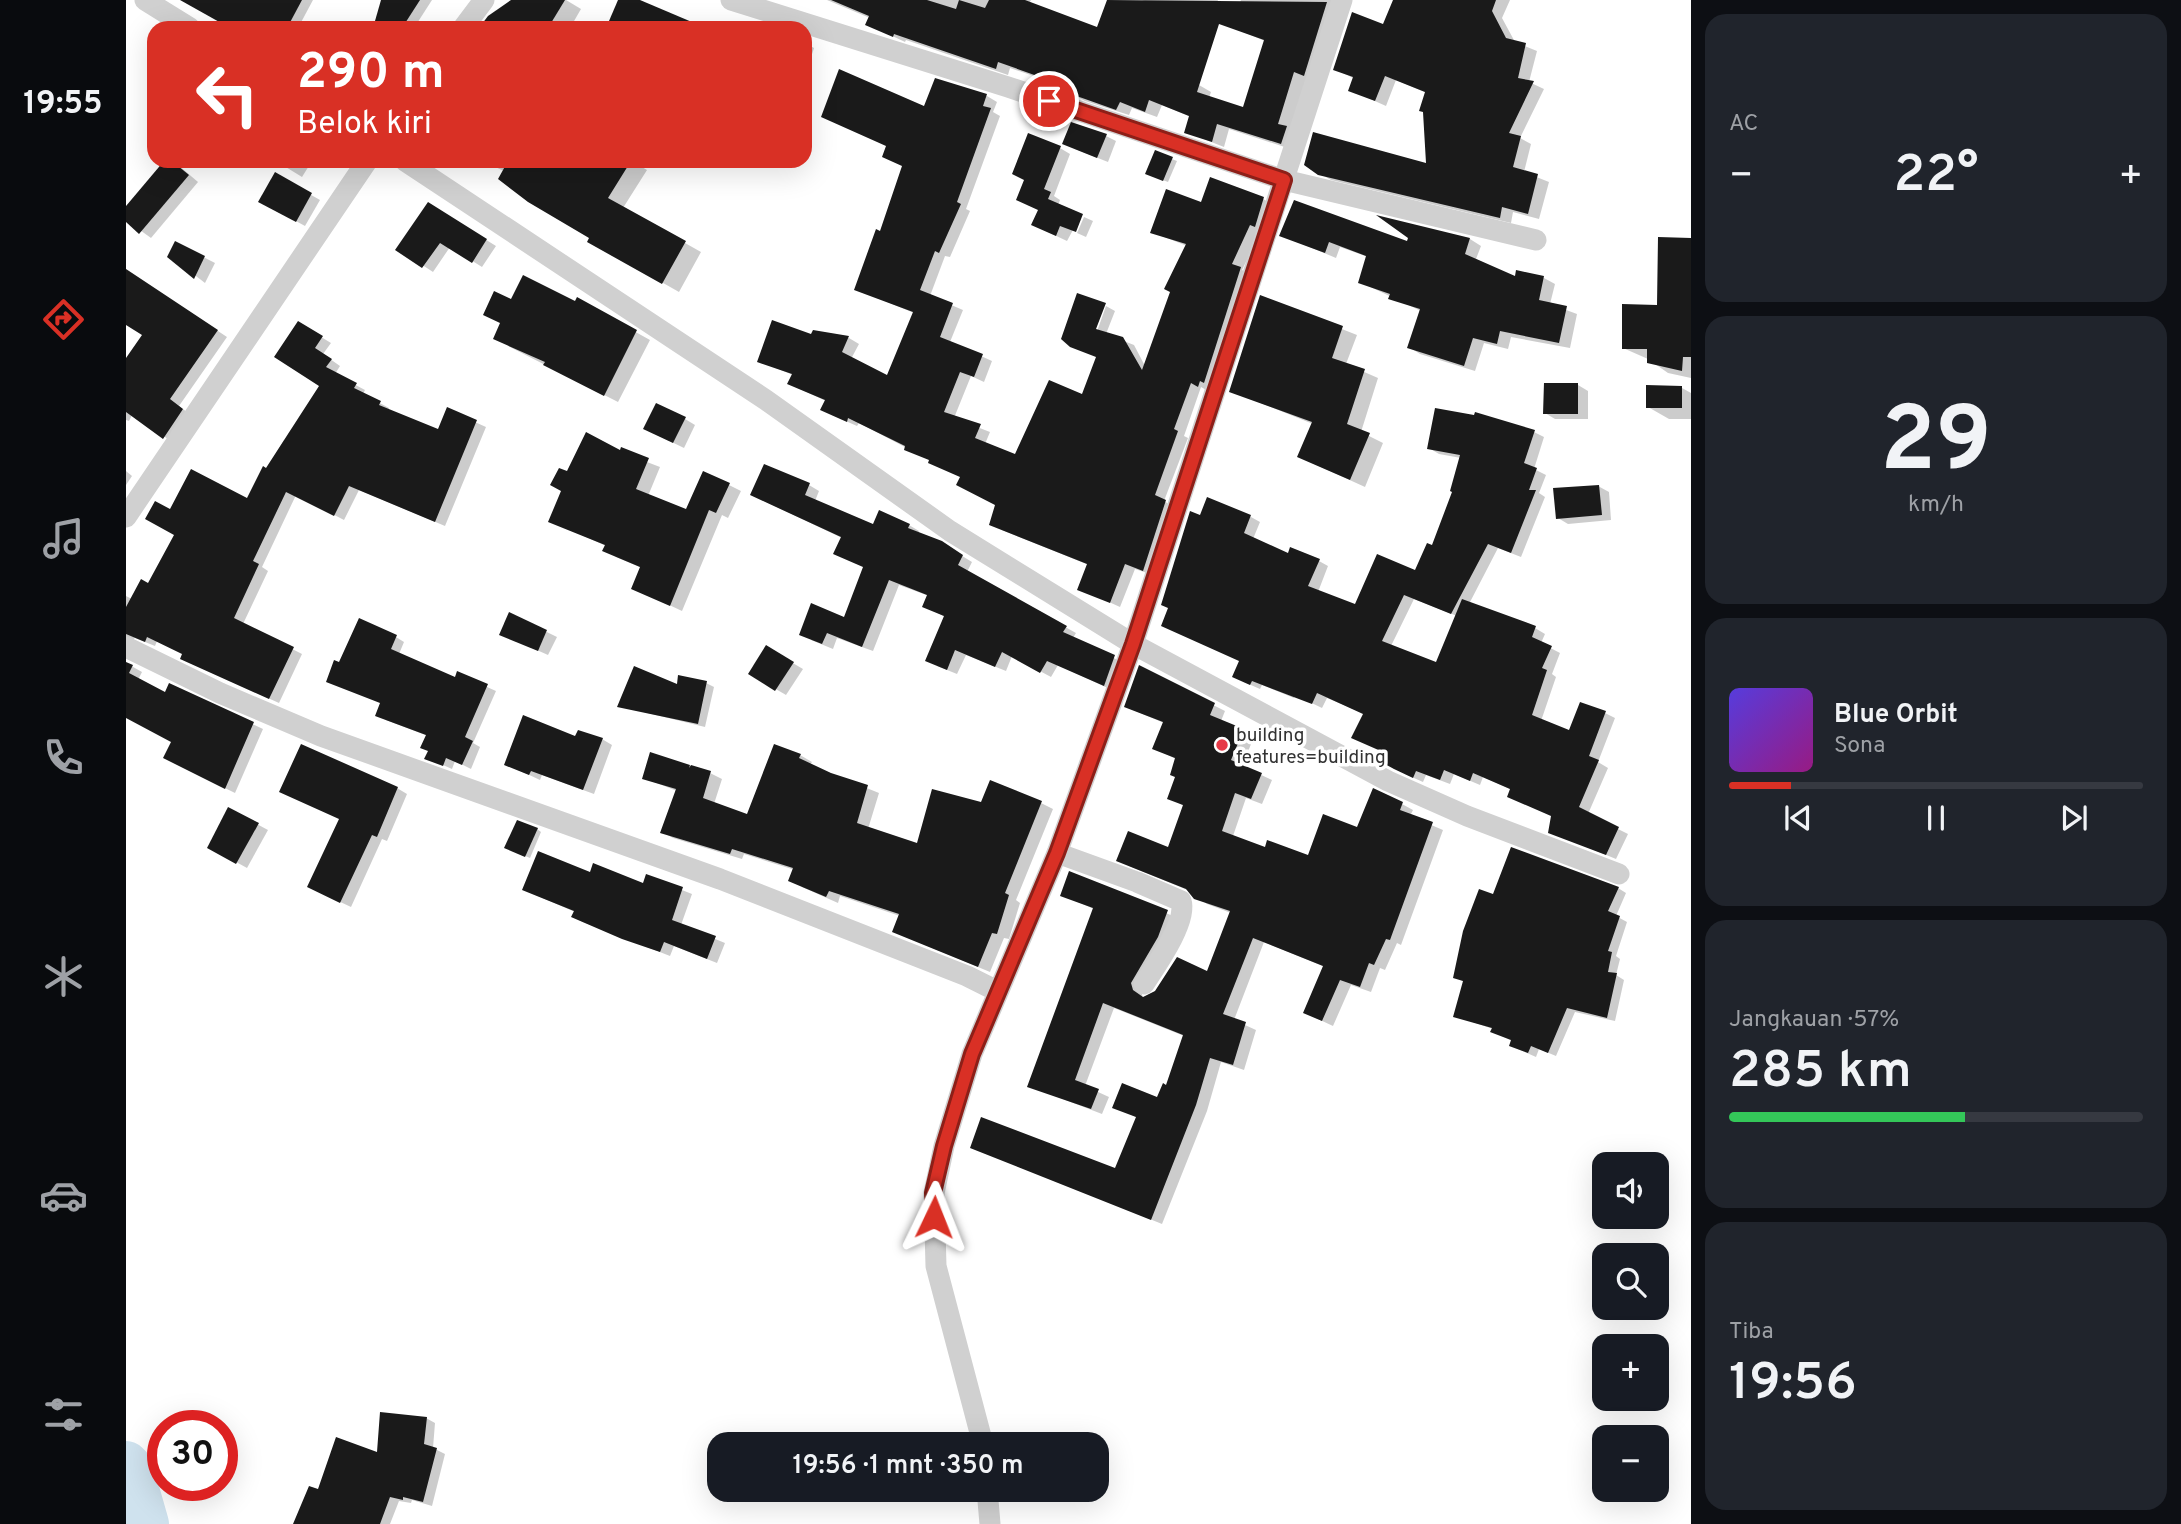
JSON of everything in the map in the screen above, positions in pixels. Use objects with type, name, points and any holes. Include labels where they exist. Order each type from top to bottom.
[{"type":"street","points":[[145,0],[179,21]]},
{"type":"street","points":[[468,21],[484,0]]},
{"type":"street","points":[[731,0],[798,21]]},
{"type":"street","points":[[980,1432],[936,1266],[933,1193],[944,1146],[972,1054],[1057,853],[1133,644],[1342,0]]},
{"type":"street","points":[[812,25],[1008,87],[1284,180],[1536,240]]},
{"type":"street","points":[[126,517],[362,168]]},
{"type":"street","points":[[416,168],[756,393],[984,553],[1133,644],[1388,781],[1467,817],[1619,874]]},
{"type":"street","points":[[126,647],[220,693],[321,736],[720,879],[967,976],[997,991]]},
{"type":"street","points":[[1057,853],[1137,881],[1181,901],[1182,914],[1164,955],[1144,984]]},
{"type":"street","points":[[988,1502],[990,1524]]},
{"type":"building","points":[[180,0],[302,0],[291,21],[218,21]]},
{"type":"building","points":[[381,0],[420,0],[406,21],[375,21]]},
{"type":"building","points":[[511,0],[565,0],[552,21],[484,21]]},
{"type":"building","points":[[618,0],[640,0],[690,21],[609,21]]},
{"type":"building","points":[[831,0],[927,0],[956,9],[959,0],[985,8],[989,0],[1025,0],[1097,27],[1107,0],[1327,2],[1304,76],[1294,72],[1278,124],[1287,126],[1281,144],[1217,124],[1212,142],[1184,133],[1189,116],[1149,100],[1145,112],[1120,102],[1116,110],[1071,94],[1074,89],[998,62],[996,69],[894,34],[893,37],[865,25],[869,16]],"holes":[[[1219,24],[1264,40],[1243,107],[1197,92]]]},
{"type":"building","points":[[1393,0],[1496,0],[1492,11],[1506,38],[1526,43],[1518,78],[1534,81],[1509,133],[1521,136],[1513,167],[1538,174],[1528,214],[1502,207],[1500,218],[1318,175],[1304,165],[1313,132],[1426,163],[1423,112],[1419,111],[1425,92],[1385,76],[1375,101],[1348,91],[1353,77],[1333,70],[1352,12],[1383,24]]},
{"type":"building","points":[[839,69],[924,106],[935,78],[987,94],[983,106],[991,108],[957,202],[961,204],[939,253],[935,251],[920,290],[953,303],[940,337],[983,354],[974,377],[960,372],[944,412],[981,424],[975,438],[1015,454],[1049,380],[1082,394],[1096,357],[1070,347],[1061,339],[1077,293],[1106,303],[1096,329],[1123,337],[1142,370],[1170,292],[1164,289],[1186,244],[1150,233],[1166,189],[1201,202],[1210,177],[1264,197],[1255,227],[1250,225],[1232,264],[1241,267],[1204,383],[1200,381],[1198,387],[1191,383],[1174,429],[1178,431],[1155,495],[1166,500],[1143,571],[1125,564],[1110,603],[1077,590],[1087,564],[989,525],[995,505],[956,485],[960,477],[928,463],[929,460],[904,450],[905,446],[848,418],[847,422],[820,410],[825,400],[787,384],[792,374],[757,362],[772,320],[811,334],[813,330],[849,336],[842,352],[887,375],[913,312],[854,290],[876,229],[880,231],[902,166],[882,157],[886,146],[821,117]]},
{"type":"building","points":[[1071,122],[1107,134],[1097,158],[1062,144]]},
{"type":"building","points":[[1028,133],[1061,146],[1044,189],[1051,192],[1048,199],[1083,214],[1076,232],[1060,226],[1056,236],[1031,225],[1038,210],[1016,200],[1024,180],[1012,174]]},
{"type":"building","points":[[1155,150],[1173,157],[1163,181],[1145,174]]},
{"type":"building","points":[[158,168],[180,168],[189,175],[139,234],[126,222],[126,206]]},
{"type":"building","points":[[504,168],[627,168],[608,198],[686,241],[662,284],[587,242],[589,238],[528,202],[498,179]]},
{"type":"building","points":[[275,172],[312,193],[296,222],[258,202]]},
{"type":"building","points":[[1294,200],[1407,241],[1408,238],[1376,215],[1470,238],[1465,254],[1515,276],[1516,270],[1544,276],[1539,300],[1567,306],[1559,343],[1500,331],[1497,344],[1473,338],[1464,366],[1407,348],[1420,309],[1388,299],[1390,294],[1358,283],[1366,256],[1329,242],[1325,253],[1279,236]]},
{"type":"building","points":[[428,202],[487,239],[472,263],[440,243],[422,268],[395,250]]},
{"type":"building","points":[[1658,237],[1691,238],[1691,357],[1683,357],[1682,371],[1647,363],[1647,349],[1622,349],[1622,304],[1657,305]]},
{"type":"building","points":[[175,241],[205,256],[194,279],[167,257]]},
{"type":"building","points":[[126,269],[218,330],[170,399],[183,409],[163,439],[126,412],[126,358],[142,335],[126,325]]},
{"type":"building","points":[[523,275],[575,301],[577,297],[637,330],[604,396],[543,365],[545,362],[493,339],[500,323],[483,315],[494,291],[511,299]]},
{"type":"building","points":[[1260,295],[1343,326],[1332,358],[1365,369],[1347,424],[1370,433],[1350,480],[1297,457],[1312,422],[1229,392]]},
{"type":"building","points":[[298,321],[323,336],[315,348],[332,359],[326,367],[357,383],[354,388],[381,401],[379,405],[438,429],[447,407],[477,420],[435,522],[349,486],[334,516],[286,492],[253,561],[259,564],[234,618],[294,647],[269,699],[180,659],[182,654],[147,637],[145,642],[126,634],[126,607],[141,579],[148,583],[174,535],[145,519],[155,501],[170,509],[191,469],[247,498],[263,466],[266,468],[319,386],[274,357]]},
{"type":"building","points":[[1544,383],[1578,383],[1578,414],[1543,414]]},
{"type":"building","points":[[1646,385],[1682,386],[1682,408],[1646,408]]},
{"type":"building","points":[[656,403],[686,417],[673,443],[643,429]]},
{"type":"building","points":[[1435,408],[1474,415],[1475,412],[1535,430],[1524,463],[1537,468],[1529,490],[1536,490],[1511,553],[1488,544],[1451,614],[1404,595],[1382,641],[1436,662],[1462,599],[1536,626],[1532,637],[1552,646],[1542,668],[1547,670],[1532,715],[1569,730],[1580,702],[1606,711],[1589,756],[1599,760],[1579,807],[1619,827],[1606,855],[1548,833],[1551,816],[1507,797],[1510,789],[1473,773],[1470,781],[1444,770],[1440,780],[1416,771],[1413,778],[1394,769],[1383,763],[1386,756],[1383,752],[1351,738],[1363,714],[1317,693],[1312,704],[1252,681],[1250,685],[1232,677],[1239,661],[1161,626],[1168,608],[1161,605],[1190,511],[1200,515],[1207,497],[1251,515],[1244,533],[1288,553],[1290,547],[1320,559],[1308,586],[1355,604],[1377,554],[1415,570],[1427,543],[1432,545],[1452,492],[1450,491],[1460,455],[1427,449]]},
{"type":"building","points":[[586,432],[620,450],[621,447],[649,458],[636,489],[686,509],[703,471],[730,483],[716,513],[709,510],[670,606],[631,589],[640,567],[602,551],[605,545],[548,522],[561,491],[550,485],[559,468],[567,471]]},
{"type":"building","points":[[764,464],[810,483],[805,495],[873,524],[879,510],[910,524],[908,528],[942,541],[963,555],[958,565],[1067,626],[1063,632],[1115,655],[1104,686],[1047,661],[1040,673],[1002,652],[995,667],[955,650],[947,670],[925,661],[944,616],[922,607],[927,595],[889,580],[862,647],[827,633],[822,644],[799,635],[811,603],[844,617],[863,567],[833,554],[841,537],[750,495]]},
{"type":"building","points":[[1599,485],[1602,515],[1556,519],[1553,488]]},
{"type":"building","points":[[509,612],[547,630],[538,651],[499,635]]},
{"type":"building","points":[[359,618],[397,635],[391,649],[455,677],[457,671],[488,684],[465,737],[473,741],[462,765],[446,758],[443,766],[424,759],[428,751],[420,748],[426,735],[375,716],[380,703],[326,682],[334,660],[339,662]]},
{"type":"building","points":[[766,645],[794,662],[775,691],[748,674]]},
{"type":"building","points":[[126,662],[133,665],[129,673],[165,692],[169,683],[254,722],[225,789],[163,758],[171,742],[126,718]]},
{"type":"building","points":[[1139,665],[1215,703],[1210,715],[1244,729],[1231,760],[1262,773],[1251,799],[1235,793],[1222,831],[1265,847],[1267,840],[1308,855],[1323,814],[1357,827],[1373,788],[1403,802],[1400,810],[1433,822],[1390,940],[1386,939],[1374,965],[1369,963],[1360,987],[1340,980],[1322,1021],[1303,1013],[1323,966],[1253,938],[1223,1014],[1246,1022],[1233,1065],[1210,1058],[1196,1105],[1151,1220],[970,1148],[981,1117],[1115,1168],[1136,1117],[1112,1108],[1122,1083],[1157,1097],[1163,1083],[1166,1085],[1183,1035],[1103,1003],[1075,1080],[1099,1089],[1091,1109],[1027,1087],[1093,908],[1060,896],[1069,871],[1168,910],[1158,937],[1131,983],[1133,990],[1143,997],[1155,991],[1177,957],[1207,971],[1230,911],[1194,899],[1186,889],[1116,861],[1128,831],[1168,847],[1183,805],[1167,799],[1175,777],[1170,775],[1175,758],[1152,749],[1163,722],[1124,707]]},
{"type":"building","points":[[634,666],[677,684],[678,675],[707,681],[698,724],[617,707]]},
{"type":"building","points":[[523,715],[575,736],[578,730],[603,738],[583,790],[531,771],[529,775],[504,765]]},
{"type":"building","points":[[301,744],[398,787],[377,837],[372,835],[340,903],[307,887],[339,819],[279,792]]},
{"type":"building","points":[[774,744],[801,754],[799,758],[831,773],[868,785],[857,823],[917,843],[932,789],[981,802],[990,780],[1042,801],[1005,893],[1009,895],[997,934],[992,933],[978,967],[892,932],[899,914],[829,891],[826,897],[788,881],[793,868],[732,849],[730,854],[660,833],[676,789],[642,779],[650,752],[690,765],[689,768],[691,765],[711,771],[703,798],[747,814]]},
{"type":"building","points":[[228,807],[259,823],[236,864],[207,848]]},
{"type":"building","points":[[517,820],[538,828],[525,857],[504,848]]},
{"type":"building","points":[[1511,847],[1619,887],[1608,911],[1620,916],[1608,951],[1612,952],[1608,972],[1617,973],[1607,1018],[1567,1008],[1548,1053],[1531,1046],[1528,1053],[1509,1046],[1511,1040],[1490,1032],[1492,1028],[1453,1017],[1463,981],[1453,978],[1463,931],[1479,889],[1493,894]]},
{"type":"building","points":[[538,851],[590,872],[593,863],[643,883],[646,874],[683,887],[672,920],[716,936],[707,959],[664,942],[660,952],[622,939],[571,917],[574,911],[522,890]]},
{"type":"building","points":[[380,1412],[427,1417],[424,1444],[437,1448],[423,1502],[390,1497],[380,1524],[293,1524],[309,1486],[318,1489],[336,1437],[377,1452]]},
{"type":"waterway","points":[[126,1464],[130,1468],[146,1524]]},
{"type":"place","name":"building features=building","points":[[1222,745]]},
{"type":"route","points":[[934,1217],[933,1193],[944,1146],[972,1054],[1057,853],[1133,644],[1284,180],[1152,138],[1049,101]]}]
